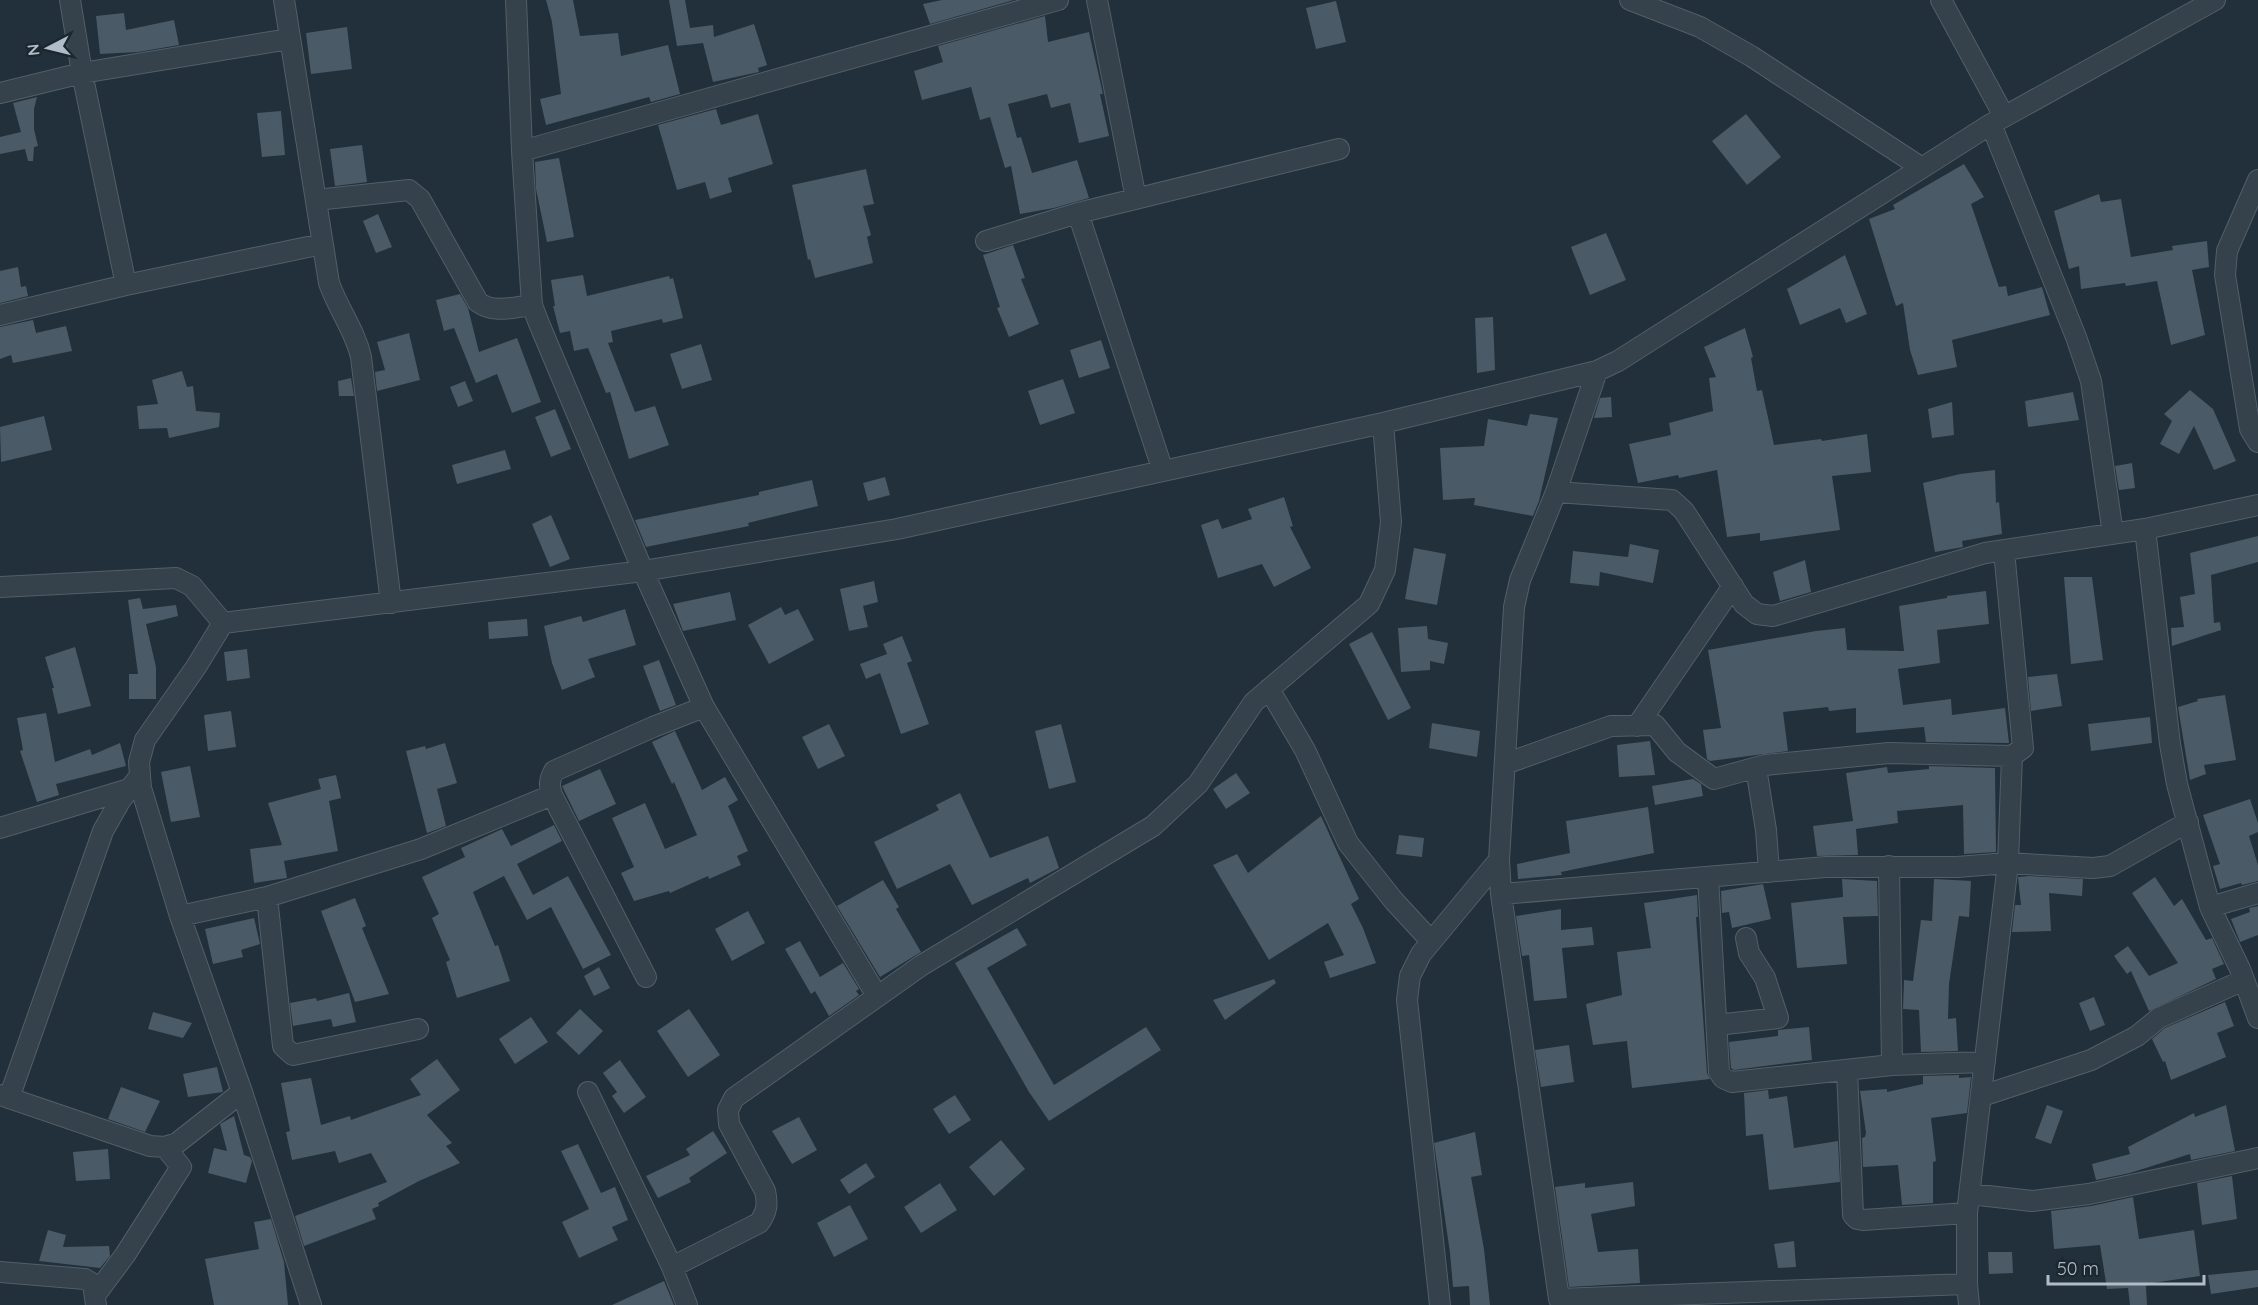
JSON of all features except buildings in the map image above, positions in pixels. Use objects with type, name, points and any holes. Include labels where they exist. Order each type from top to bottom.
[{"type":"street","points":[[70,0],[82,73],[126,285]]},
{"type":"street","points":[[284,0],[329,283],[336,302],[357,341],[361,357],[390,603]]},
{"type":"street","points":[[516,0],[522,151],[532,305],[643,572],[704,707],[877,996]]},
{"type":"street","points":[[522,151],[1058,0]]},
{"type":"street","points":[[1097,0],[1136,199]]},
{"type":"street","points":[[1630,0],[1700,27],[1751,56],[1922,168]]},
{"type":"street","points":[[1941,0],[1997,120],[2091,381],[2112,534]]},
{"type":"street","points":[[223,623],[643,572],[897,529],[1383,423],[1597,371],[1618,361],[1997,120],[2215,0]]},
{"type":"street","points":[[0,93],[82,73],[289,39]]},
{"type":"street","points":[[986,241],[1078,213],[1339,149]]},
{"type":"street","points":[[2258,180],[2227,251],[2224,275],[2250,429],[2258,442]]},
{"type":"street","points":[[316,200],[409,190],[420,199],[478,302],[485,308],[494,309],[532,305]]},
{"type":"street","points":[[1078,213],[1163,471]]},
{"type":"street","points":[[0,315],[126,285],[322,244]]},
{"type":"street","points":[[1597,371],[1556,492],[1520,580],[1514,607],[1499,860],[1501,894],[1559,1299],[1967,1284]]},
{"type":"street","points":[[672,1267],[759,1223],[766,1214],[768,1202],[765,1191],[729,1124],[728,1110],[734,1098],[922,965],[1153,826],[1198,784],[1254,702],[1369,604],[1384,570],[1391,522],[1383,423]]},
{"type":"street","points":[[1556,492],[1672,500],[1684,511],[1744,604],[1757,614],[1773,616],[1984,553],[2145,529],[2258,506]]},
{"type":"street","points":[[2145,529],[2170,744],[2177,784],[2210,907],[2244,980],[2258,1018]]},
{"type":"street","points":[[1505,764],[1611,726],[1654,725],[1677,752],[1714,779],[1765,765],[1889,753],[2012,756],[2023,748],[2004,551]]},
{"type":"street","points":[[0,587],[176,578],[192,586],[223,623]]},
{"type":"street","points":[[1637,726],[1733,586]]},
{"type":"street","points":[[223,623],[196,667],[144,740],[134,783],[120,801],[103,831],[5,1096],[150,1146],[165,1147],[177,1143],[242,1092]]},
{"type":"street","points":[[1269,689],[1305,750],[1348,843],[1394,901],[1431,941]]},
{"type":"street","points":[[646,977],[552,795],[550,777],[554,771],[704,707]]},
{"type":"street","points":[[1969,1305],[1967,1284],[1969,1204],[2008,863],[2012,756]]},
{"type":"street","points":[[1756,768],[1766,830],[1769,872]]},
{"type":"street","points":[[0,828],[134,783]]},
{"type":"street","points":[[134,783],[141,788],[180,916],[242,1092],[311,1305]]},
{"type":"street","points":[[180,916],[267,897],[421,849],[552,795]]},
{"type":"street","points":[[1501,894],[1826,867],[1957,867],[2008,863],[2093,868],[2110,866],[2187,822]]},
{"type":"street","points":[[1440,1305],[1407,1000],[1410,976],[1431,941],[1499,860]]},
{"type":"street","points":[[1889,866],[1892,1065]]},
{"type":"street","points":[[1708,877],[1719,1072],[1723,1078],[1732,1082],[1892,1065],[1985,1062]]},
{"type":"street","points":[[2210,907],[2258,893]]},
{"type":"street","points":[[267,897],[283,1046],[288,1052],[293,1055],[418,1029]]},
{"type":"street","points":[[1717,1025],[1778,1018],[1765,978],[1749,953],[1746,938]]},
{"type":"street","points":[[1982,1096],[2091,1060],[2137,1036],[2159,1018],[2244,980]]},
{"type":"street","points":[[1847,1070],[1853,1215],[1857,1219],[1969,1204],[2032,1201],[2089,1194],[2258,1158]]},
{"type":"street","points":[[588,1092],[672,1267],[687,1305]]},
{"type":"street","points":[[96,1300],[181,1167],[165,1147]]},
{"type":"street","points":[[0,1272],[86,1279],[93,1284],[96,1300]]}]
